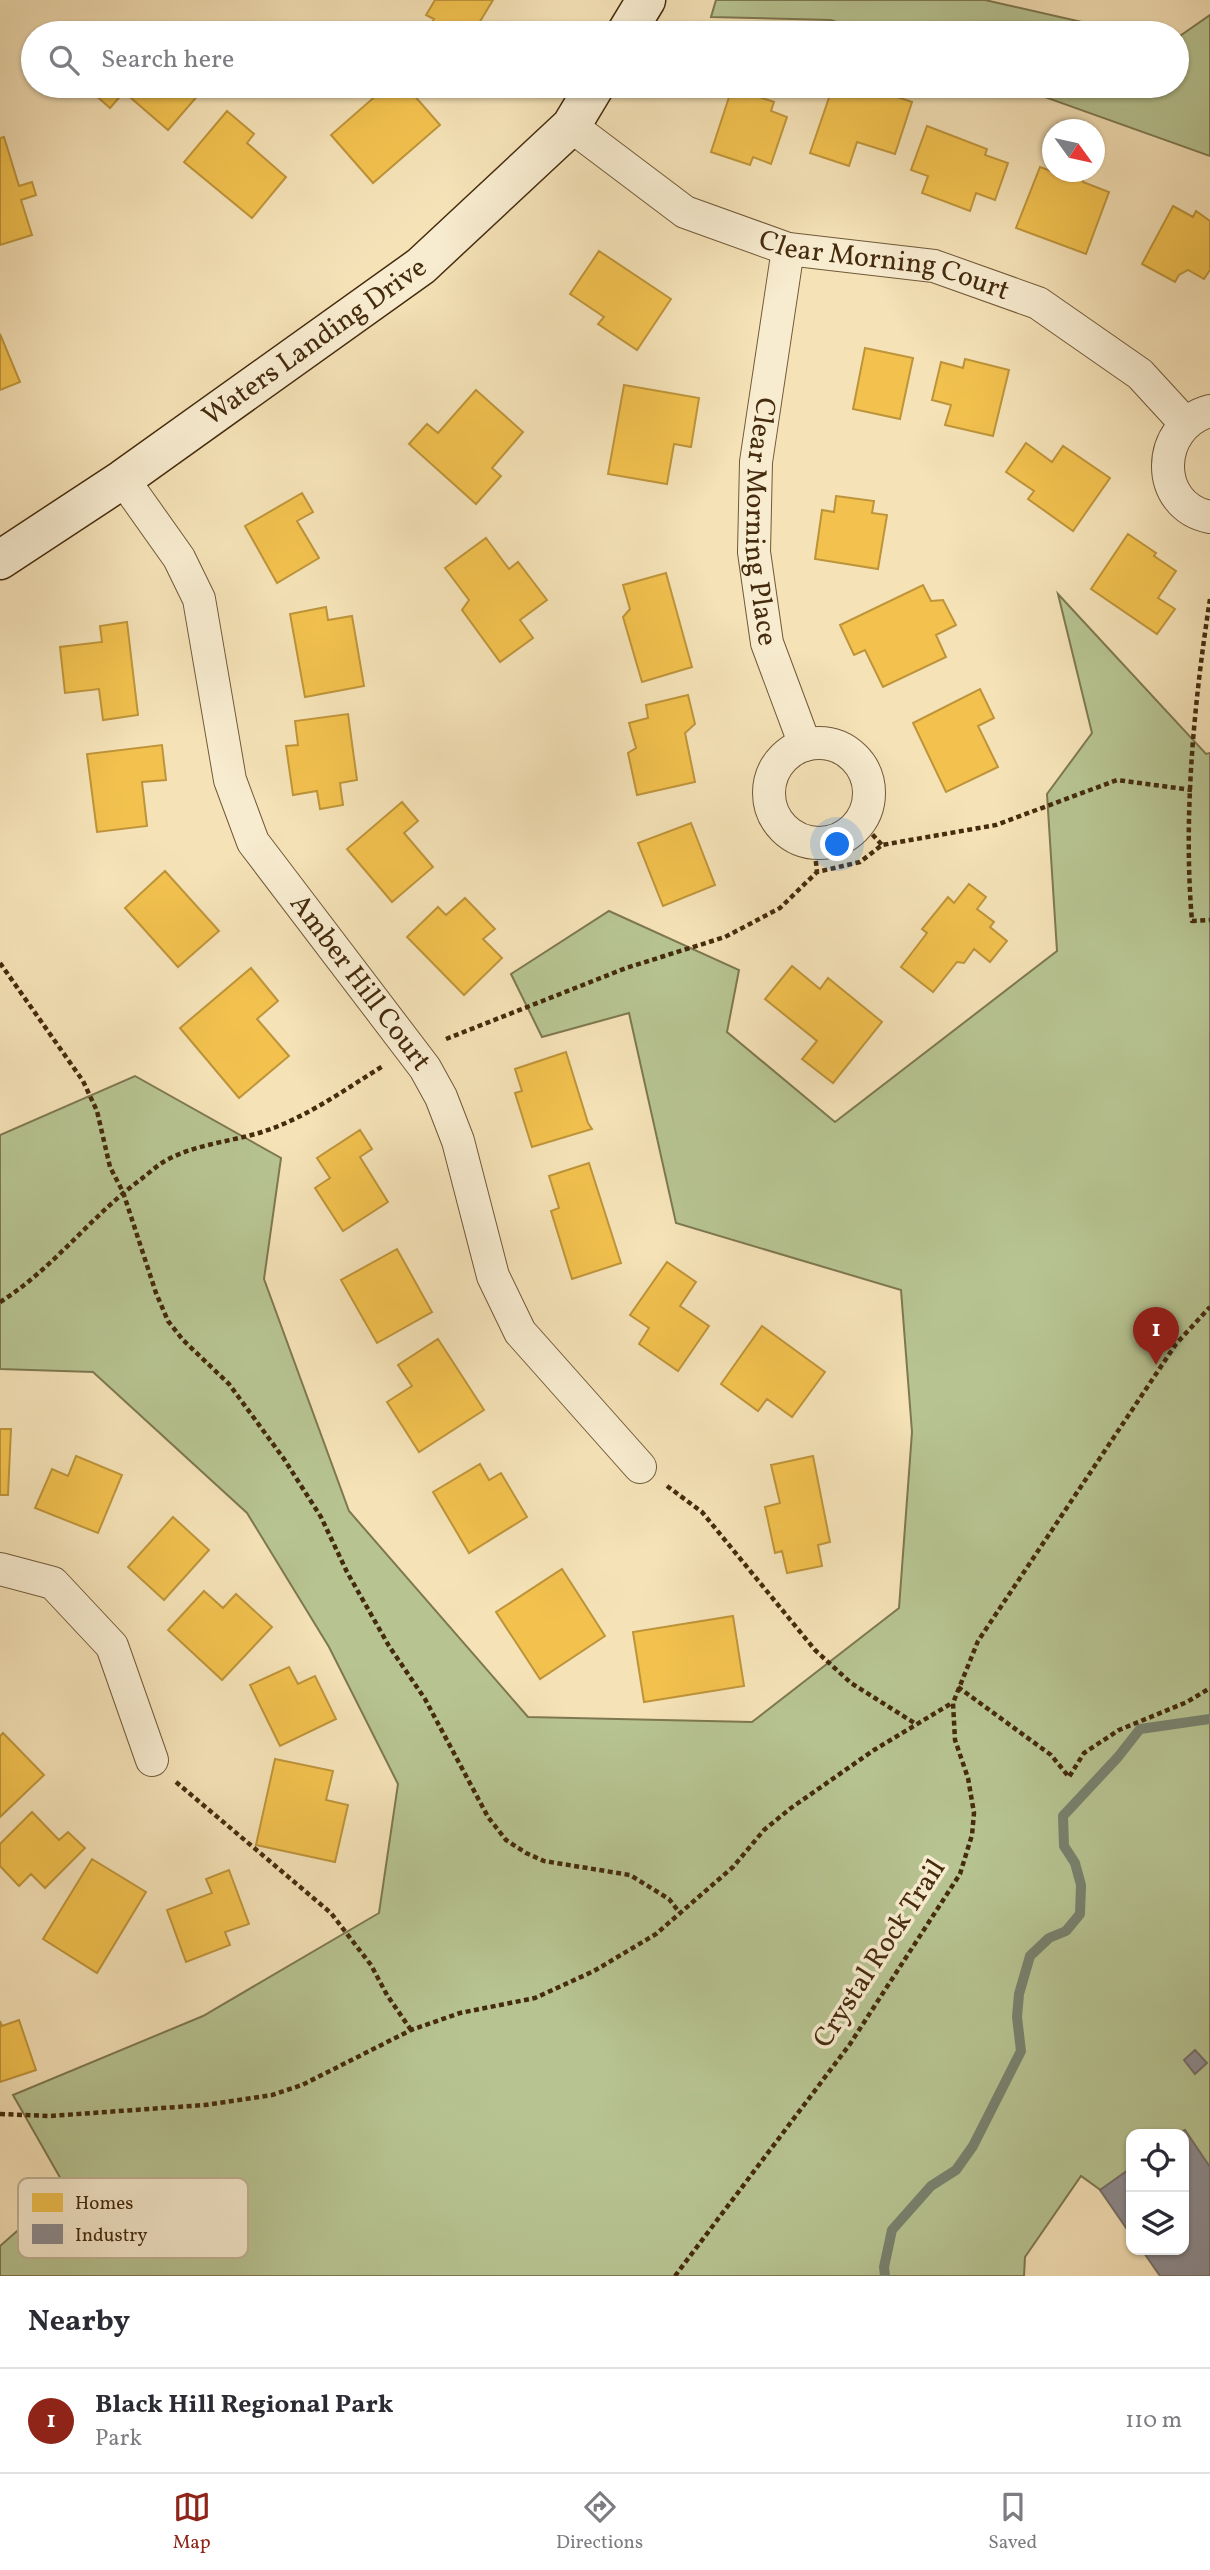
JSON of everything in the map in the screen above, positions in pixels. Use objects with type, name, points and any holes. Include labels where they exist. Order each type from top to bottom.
[{"type":"street","points":[[633,21],[646,0]]},
{"type":"street","name":"Waters Landing Drive","points":[[0,560],[122,480],[421,266],[571,125],[588,98]]},
{"type":"street","name":"Clear Morning Court","points":[[571,125],[685,212],[788,249],[934,266],[1038,303],[1198,417],[1174,438],[1168,456],[1168,475],[1174,492],[1187,506],[1203,516],[1210,517]]},
{"type":"street","name":"Clear Morning Place","points":[[788,249],[756,462],[754,552],[767,643],[805,745]]},
{"type":"street","name":"Amber Hill Court","points":[[122,480],[179,558],[199,599],[230,780],[253,842],[425,1068],[441,1097],[458,1141],[493,1276],[520,1332],[640,1467]]},
{"type":"street","points":[[805,745],[835,745],[849,752],[860,763],[870,792],[868,808],[862,822],[853,832],[816,858],[783,830],[774,815],[769,799],[770,781],[778,766],[789,753],[805,745]]},
{"type":"street","points":[[0,1569],[52,1583],[112,1646],[152,1760]]},
{"type":"path","points":[[1210,599],[1194,729],[1188,868],[1192,921],[1210,920]]},
{"type":"path","points":[[438,1042],[626,968],[725,937],[780,908],[816,858],[860,862],[882,845],[996,825],[1117,780],[1192,790]]},
{"type":"path","points":[[862,822],[882,845]]},
{"type":"path","points":[[0,963],[83,1081],[97,1111],[110,1167],[123,1192],[156,1293],[169,1321],[183,1340],[229,1384],[321,1517],[347,1572],[389,1646],[425,1699],[488,1817],[506,1840],[526,1853],[544,1861],[630,1875],[669,1899],[679,1912]]},
{"type":"path","points":[[0,1302],[29,1282],[123,1192],[165,1161],[215,1143],[261,1133],[300,1117],[385,1065]]},
{"type":"path","name":"Crystal Rock Trail","points":[[675,2276],[850,2045],[960,1874],[972,1835],[974,1813],[968,1779],[955,1740],[953,1703],[978,1640],[1176,1344],[1210,1307]]},
{"type":"path","points":[[640,1467],[702,1512],[815,1650],[851,1683],[916,1724]]},
{"type":"path","points":[[958,1686],[1051,1755],[1069,1777],[1084,1753],[1119,1730],[1186,1702],[1210,1688]]},
{"type":"path","points":[[0,2114],[50,2116],[205,2105],[272,2095],[302,2085],[411,2030],[460,2013],[535,1998],[626,1953],[656,1934],[733,1867],[764,1830],[791,1808],[916,1724],[953,1703]]},
{"type":"path","points":[[152,1760],[331,1913],[371,1965],[411,2030]]},
{"type":"green space","points":[[716,0],[985,0],[1077,21],[834,21],[711,17]]},
{"type":"green space","points":[[1210,15],[1210,156],[1048,98],[1189,98],[1189,30]]},
{"type":"green space","points":[[1058,594],[1206,754],[1210,753],[1210,2270],[1189,2255],[1189,2129],[1126,2129],[1126,2208],[1081,2176],[1025,2257],[1024,2276],[0,2276],[0,2246],[18,2230],[18,2258],[248,2258],[248,2178],[60,2178],[13,2095],[203,2016],[379,1913],[398,1784],[329,1647],[247,1513],[93,1372],[0,1369],[0,1135],[135,1076],[281,1158],[264,1279],[349,1511],[528,1717],[752,1722],[899,1608],[912,1432],[901,1290],[676,1223],[629,1013],[542,1037],[511,974],[609,911],[739,970],[727,1032],[835,1122],[1057,951],[1047,794],[1092,733]]},
{"type":"building: Homes","points":[[435,0],[493,0],[480,21],[433,21],[434,19],[426,15]]},
{"type":"building: Homes","points":[[99,98],[119,98],[110,108]]},
{"type":"building: Homes","points":[[131,98],[196,98],[168,130]]},
{"type":"building: Homes","points":[[373,98],[416,98],[440,125],[373,183],[331,135]]},
{"type":"building: Homes","points":[[729,98],[762,98],[774,102],[771,111],[787,117],[771,164],[753,157],[750,165],[711,152]]},
{"type":"building: Homes","points":[[829,98],[900,98],[912,102],[895,154],[857,142],[849,166],[810,153]]},
{"type":"building: Homes","points":[[227,111],[254,134],[247,143],[286,177],[252,218],[184,162]]},
{"type":"building: Homes","points":[[927,126],[987,149],[985,155],[1008,163],[995,200],[976,193],[970,211],[922,193],[928,176],[911,170]]},
{"type":"building: Homes","points":[[4,137],[19,186],[32,182],[36,195],[21,200],[32,235],[0,245],[0,138]]},
{"type":"building: Homes","points":[[1040,167],[1042,182],[1083,182],[1109,192],[1086,254],[1016,228]]},
{"type":"building: Homes","points":[[1173,206],[1193,217],[1196,211],[1210,221],[1210,270],[1204,279],[1188,270],[1179,275],[1175,282],[1142,264]]},
{"type":"building: Homes","points":[[599,251],[671,299],[637,350],[598,324],[604,317],[570,294]]},
{"type":"building: Homes","points":[[0,334],[20,382],[0,390]]},
{"type":"building: Homes","points":[[865,348],[913,358],[900,419],[853,409]]},
{"type":"building: Homes","points":[[965,359],[1009,370],[993,436],[945,425],[951,405],[932,400],[941,362],[963,368]]},
{"type":"building: Homes","points":[[624,385],[699,398],[691,447],[674,444],[667,484],[608,474]]},
{"type":"building: Homes","points":[[476,390],[523,432],[492,468],[501,476],[476,504],[409,444],[427,424],[438,433]]},
{"type":"building: Homes","points":[[1026,443],[1052,462],[1063,446],[1110,478],[1073,531],[1028,499],[1034,491],[1006,472]]},
{"type":"building: Homes","points":[[302,493],[313,512],[297,521],[319,558],[277,583],[245,526]]},
{"type":"building: Homes","points":[[836,496],[874,501],[872,513],[887,515],[878,569],[815,559],[822,510],[834,512]]},
{"type":"building: Homes","points":[[1128,534],[1176,571],[1158,598],[1175,609],[1157,634],[1091,589]]},
{"type":"building: Homes","points":[[486,538],[509,569],[518,562],[547,600],[520,620],[533,638],[500,662],[462,610],[469,600],[445,568]]},
{"type":"building: Homes","points":[[666,573],[692,667],[642,682],[623,617],[630,609],[623,585]]},
{"type":"building: Homes","points":[[923,585],[931,601],[943,600],[956,625],[936,635],[946,657],[883,687],[865,650],[854,655],[840,625]]},
{"type":"building: Homes","points":[[326,607],[328,620],[352,616],[364,686],[305,697],[290,614]]},
{"type":"building: Homes","points":[[127,622],[138,715],[103,720],[99,689],[65,693],[60,647],[102,642],[100,626]]},
{"type":"building: Homes","points":[[980,689],[994,718],[978,726],[998,767],[946,792],[913,723]]},
{"type":"building: Homes","points":[[688,695],[695,724],[685,733],[695,782],[637,795],[628,753],[636,748],[629,723],[648,718],[646,705]]},
{"type":"building: Homes","points":[[348,714],[357,780],[340,783],[343,805],[320,809],[317,791],[293,795],[286,746],[298,745],[295,721]]},
{"type":"building: Homes","points":[[162,745],[166,780],[142,782],[147,826],[97,832],[87,754]]},
{"type":"building: Homes","points":[[402,802],[418,821],[404,833],[433,867],[392,902],[347,849]]},
{"type":"building: Homes","points":[[691,823],[715,885],[663,906],[638,843]]},
{"type":"building: Homes","points":[[165,871],[219,931],[178,967],[125,908]]},
{"type":"building: Homes","points":[[969,884],[986,897],[977,909],[994,922],[990,927],[1007,941],[990,962],[974,949],[964,963],[957,962],[933,992],[901,967],[927,933],[922,929],[948,897],[954,903]]},
{"type":"building: Homes","points":[[465,898],[495,929],[483,939],[502,958],[464,995],[407,937],[438,907],[446,915]]},
{"type":"building: Homes","points":[[792,966],[820,989],[828,978],[882,1022],[833,1083],[802,1059],[817,1041],[765,999]]},
{"type":"building: Homes","points":[[251,968],[278,1001],[257,1019],[289,1056],[239,1098],[180,1028]]},
{"type":"building: Homes","points":[[566,1052],[592,1129],[532,1147],[515,1093],[522,1091],[515,1069]]},
{"type":"building: Homes","points":[[360,1130],[372,1149],[360,1157],[388,1202],[343,1231],[315,1188],[330,1178],[317,1158]]},
{"type":"building: Homes","points":[[589,1163],[621,1263],[572,1279],[551,1211],[559,1208],[549,1176]]},
{"type":"building: Homes","points":[[397,1249],[432,1312],[377,1343],[341,1280]]},
{"type":"building: Homes","points":[[667,1262],[696,1282],[680,1306],[709,1326],[678,1371],[639,1344],[649,1328],[630,1315]]},
{"type":"building: Homes","points":[[762,1326],[825,1372],[792,1417],[767,1399],[758,1411],[721,1384]]},
{"type":"building: Homes","points":[[438,1339],[484,1410],[419,1452],[387,1402],[412,1386],[398,1365]]},
{"type":"building: Homes","points":[[0,1429],[11,1429],[8,1495],[0,1495]]},
{"type":"building: Homes","points":[[76,1456],[122,1475],[98,1533],[35,1508],[52,1469],[68,1476]]},
{"type":"building: Homes","points":[[813,1456],[830,1542],[818,1545],[822,1566],[787,1573],[782,1551],[775,1553],[765,1507],[780,1503],[771,1465]]},
{"type":"building: Homes","points":[[480,1464],[489,1480],[501,1473],[527,1517],[469,1553],[433,1492]]},
{"type":"building: Homes","points":[[173,1517],[209,1550],[164,1600],[128,1567]]},
{"type":"building: Homes","points":[[562,1569],[605,1636],[540,1679],[496,1612]]},
{"type":"building: Homes","points":[[204,1591],[223,1608],[236,1594],[272,1627],[222,1680],[168,1630]]},
{"type":"building: Homes","points":[[733,1616],[744,1686],[644,1702],[633,1632]]},
{"type":"building: Homes","points":[[289,1667],[298,1684],[315,1676],[336,1719],[280,1746],[250,1685]]},
{"type":"building: Homes","points":[[3,1733],[44,1775],[0,1817],[0,1736]]},
{"type":"building: Homes","points":[[275,1759],[333,1771],[326,1800],[348,1805],[335,1862],[256,1845]]},
{"type":"building: Homes","points":[[32,1812],[59,1840],[68,1832],[85,1848],[45,1888],[31,1874],[19,1886],[0,1866],[0,1844]]},
{"type":"building: Homes","points":[[92,1859],[146,1892],[97,1973],[43,1939]]},
{"type":"building: Homes","points":[[229,1870],[249,1924],[225,1932],[230,1945],[186,1962],[167,1910],[212,1893],[206,1879]]},
{"type":"building: Homes","points":[[19,2020],[36,2070],[0,2082],[0,2021],[2,2026]]},
{"type":"building: Industry","points":[[1195,2050],[1207,2063],[1195,2074],[1184,2060]]},
{"type":"building: Industry","points":[[1189,2136],[1210,2167],[1210,2276],[1160,2276],[1145,2255],[1189,2255]]},
{"type":"building: Industry","points":[[1126,2172],[1126,2228],[1100,2190]]},
{"type":"waterway","points":[[885,2276],[884,2267],[892,2230],[931,2186],[956,2170],[973,2146],[1021,2051],[1017,2017],[1019,1994],[1030,1956],[1049,1938],[1066,1931],[1080,1914],[1081,1885],[1075,1863],[1064,1846],[1063,1816],[1140,1729],[1210,1719]]},
{"type":"place","name":"Black Hill Regional Park","points":[[1156,1365]]}]
